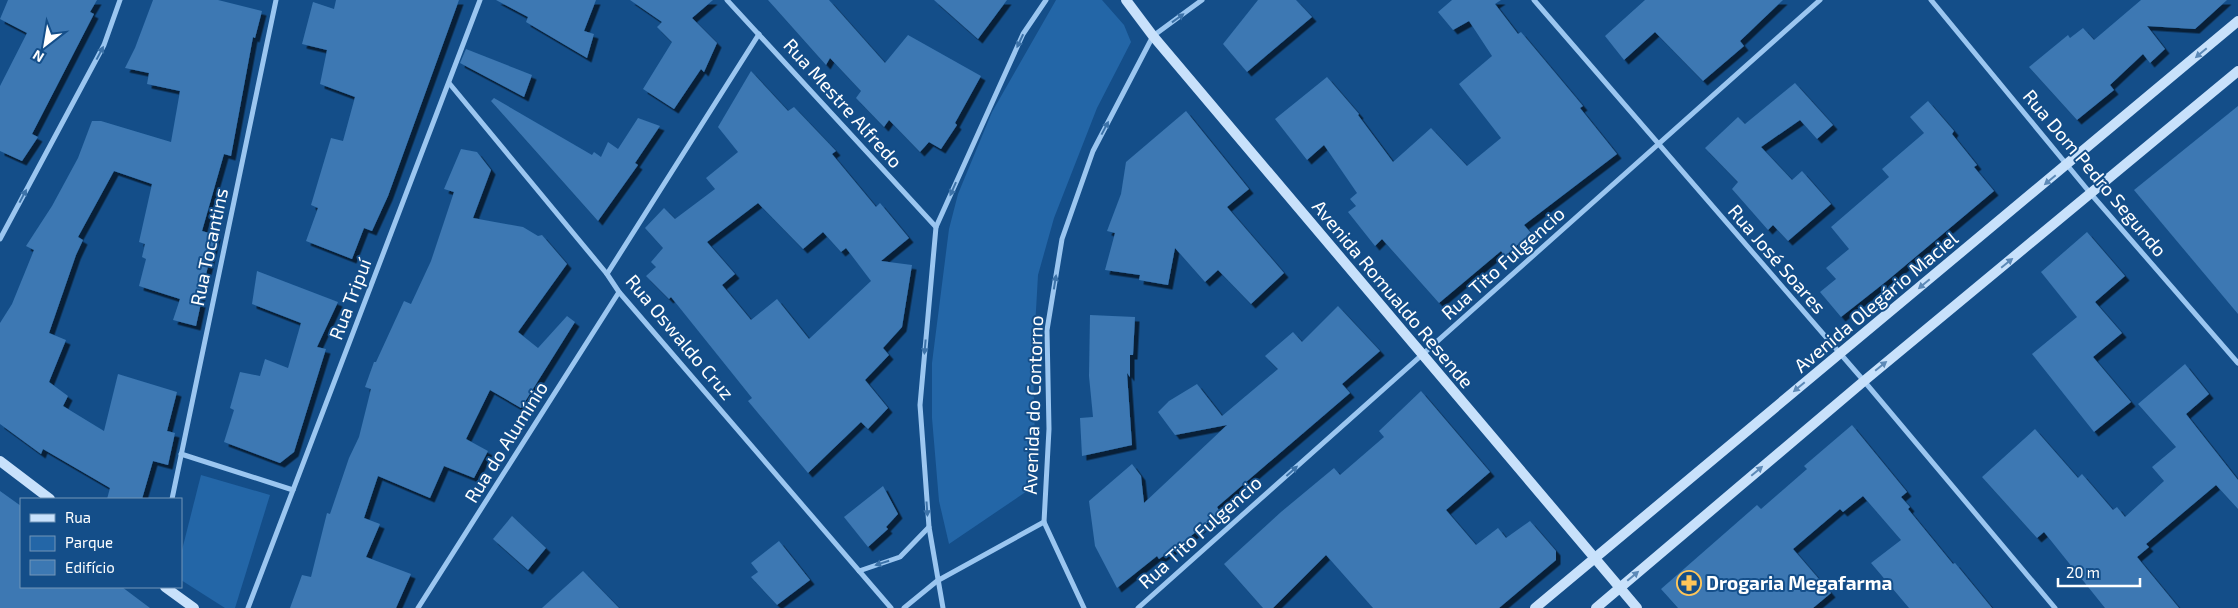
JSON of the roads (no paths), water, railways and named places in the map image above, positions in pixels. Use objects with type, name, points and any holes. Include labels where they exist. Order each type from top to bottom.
[{"type":"main road","name":"Avenida Romualdo Resende","points":[[1126,0],[1153,36],[1636,608]]},
{"type":"main road","name":"Avenida Olegário Maciel","points":[[1535,608],[2068,165],[2238,21]]},
{"type":"main road","points":[[1596,608],[1864,381],[2238,71]]},
{"type":"main road","points":[[0,461],[49,498]]},
{"type":"main road","points":[[166,588],[194,608]]},
{"type":"street","points":[[0,239],[104,45],[120,0]]},
{"type":"street","name":"Rua Tocantins","points":[[172,498],[276,0]]},
{"type":"street","name":"Rua Tripuí","points":[[248,608],[480,0]]},
{"type":"street","name":"Rua Mestre Alfredo","points":[[727,0],[936,227]]},
{"type":"street","points":[[943,608],[929,527],[920,406],[936,227],[1023,34],[1046,0]]},
{"type":"street","name":"Avenida do Contorno","points":[[1084,608],[1044,522],[1049,429],[1047,330],[1062,239],[1093,151],[1153,36],[1202,0]]},
{"type":"street","name":"Rua José Soares","points":[[1534,0],[1864,381],[2055,608]]},
{"type":"street","name":"Rua Tito Fulgencio","points":[[1138,608],[1423,356],[1657,144],[1820,0]]},
{"type":"street","name":"Rua Dom Pedro Segundo","points":[[1931,0],[2091,194],[2238,363]]},
{"type":"street","points":[[607,274],[759,34]]},
{"type":"street","name":"Rua Oswaldo Cruz","points":[[449,83],[607,274],[619,292],[891,608]]},
{"type":"street","name":"Rua do Alumínio","points":[[418,608],[619,292]]},
{"type":"street","points":[[181,454],[293,490]]},
{"type":"street","points":[[904,608],[937,581],[1044,522]]},
{"type":"street","points":[[859,571],[900,557],[929,527]]},
{"type":"place","name":"Drogaria Megafarma","points":[[1689,583]]}]
